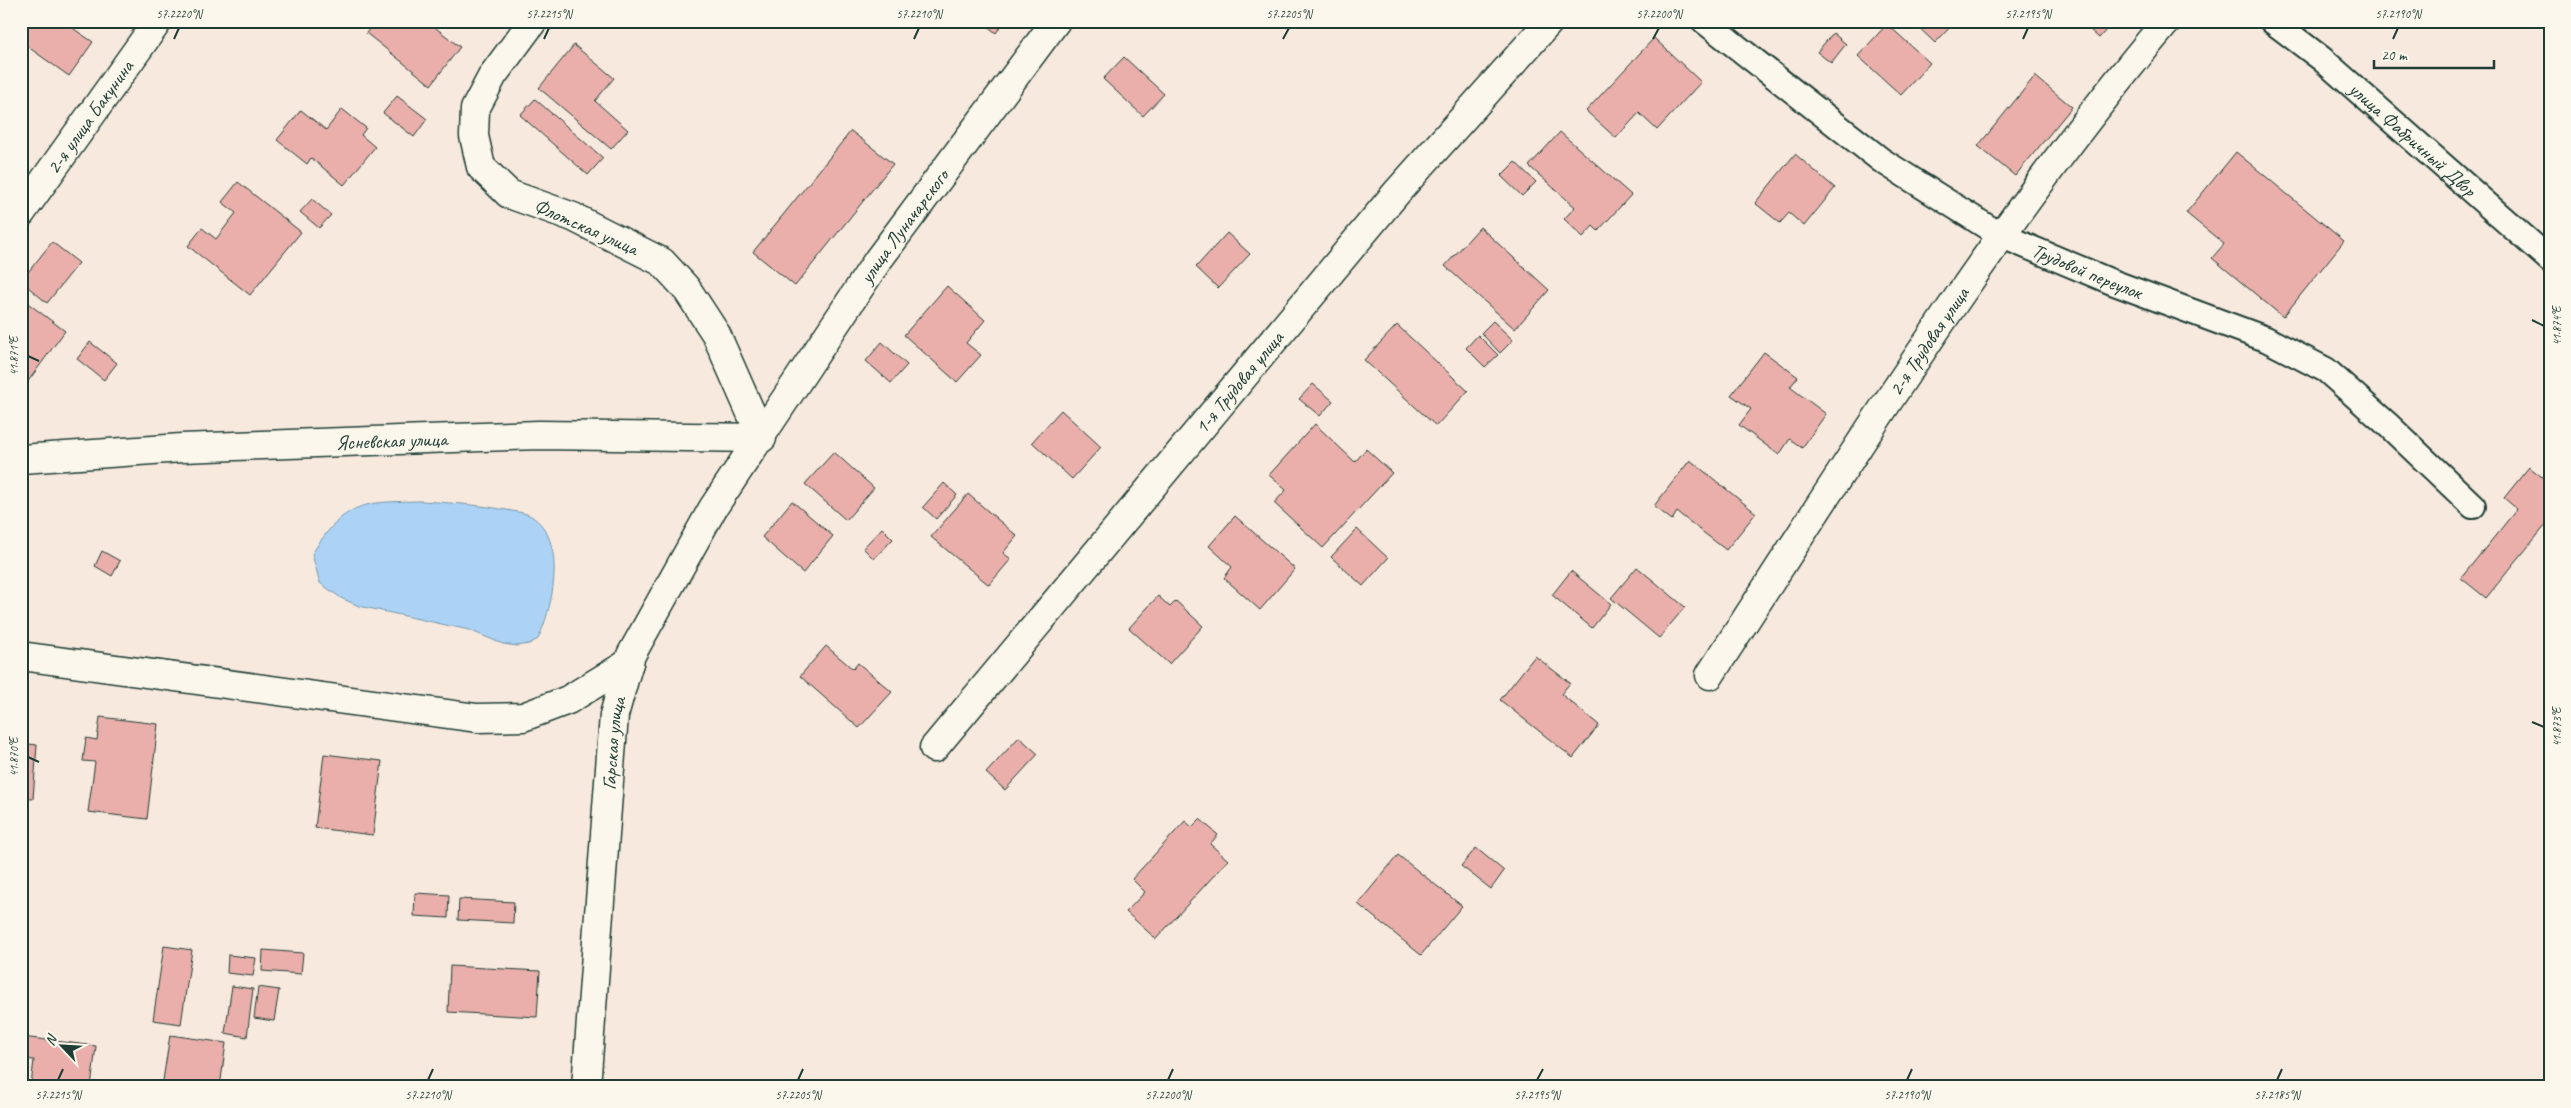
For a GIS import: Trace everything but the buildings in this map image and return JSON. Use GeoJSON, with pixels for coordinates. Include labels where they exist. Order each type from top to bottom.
{"type":"FeatureCollection","features":[{"type":"Feature","properties":{"kind":"street","name":"2-я улица Бакунина"},"geometry":{"type":"LineString","coordinates":[[21,213],[158,21]]}},
{"type":"Feature","properties":{"kind":"street","name":"Флотская улица"},"geometry":{"type":"LineString","coordinates":[[533,21],[493,76],[475,109],[474,136],[481,167],[509,194],[573,217],[662,262],[686,288],[716,334],[762,438]]}},
{"type":"Feature","properties":{"kind":"street","name":"улица Луначарского"},"geometry":{"type":"LineString","coordinates":[[762,438],[878,260],[1056,21]]}},
{"type":"Feature","properties":{"kind":"street","name":"1-я Трудовая улица"},"geometry":{"type":"LineString","coordinates":[[934,748],[1398,191],[1550,21]]}},
{"type":"Feature","properties":{"kind":"street","name":"2-я Трудовая улица"},"geometry":{"type":"LineString","coordinates":[[1710,675],[1922,348],[2000,235],[2167,21]]}},
{"type":"Feature","properties":{"kind":"street","name":"Ясневская улица"},"geometry":{"type":"LineString","coordinates":[[21,459],[182,448],[539,435],[762,438]]}},
{"type":"Feature","properties":{"kind":"street","name":"Гарская улица"},"geometry":{"type":"LineString","coordinates":[[586,1087],[614,715],[629,663],[654,612],[713,508],[762,438]]}},
{"type":"Feature","properties":{"kind":"street"},"geometry":{"type":"LineString","coordinates":[[21,656],[477,718],[523,717],[568,700],[629,663]]}},
{"type":"Feature","properties":{"kind":"lane","name":"Трудовой переулок"},"geometry":{"type":"LineString","coordinates":[[1704,21],[1881,160],[2000,235],[2112,282],[2266,339],[2326,370],[2387,424],[2473,506]]}},
{"type":"Feature","properties":{"kind":"lane","name":"улица Фабричный Двор"},"geometry":{"type":"LineString","coordinates":[[2272,21],[2322,59],[2550,260]]}},
{"type":"Feature","properties":{"kind":"water"},"geometry":{"type":"Polygon","coordinates":[[[422,501],[478,506],[527,514],[543,527],[550,540],[554,574],[548,610],[538,639],[529,644],[517,646],[503,644],[469,630],[359,606],[341,598],[320,583],[312,554],[335,524],[346,514],[370,504],[422,501]]]}}]}
